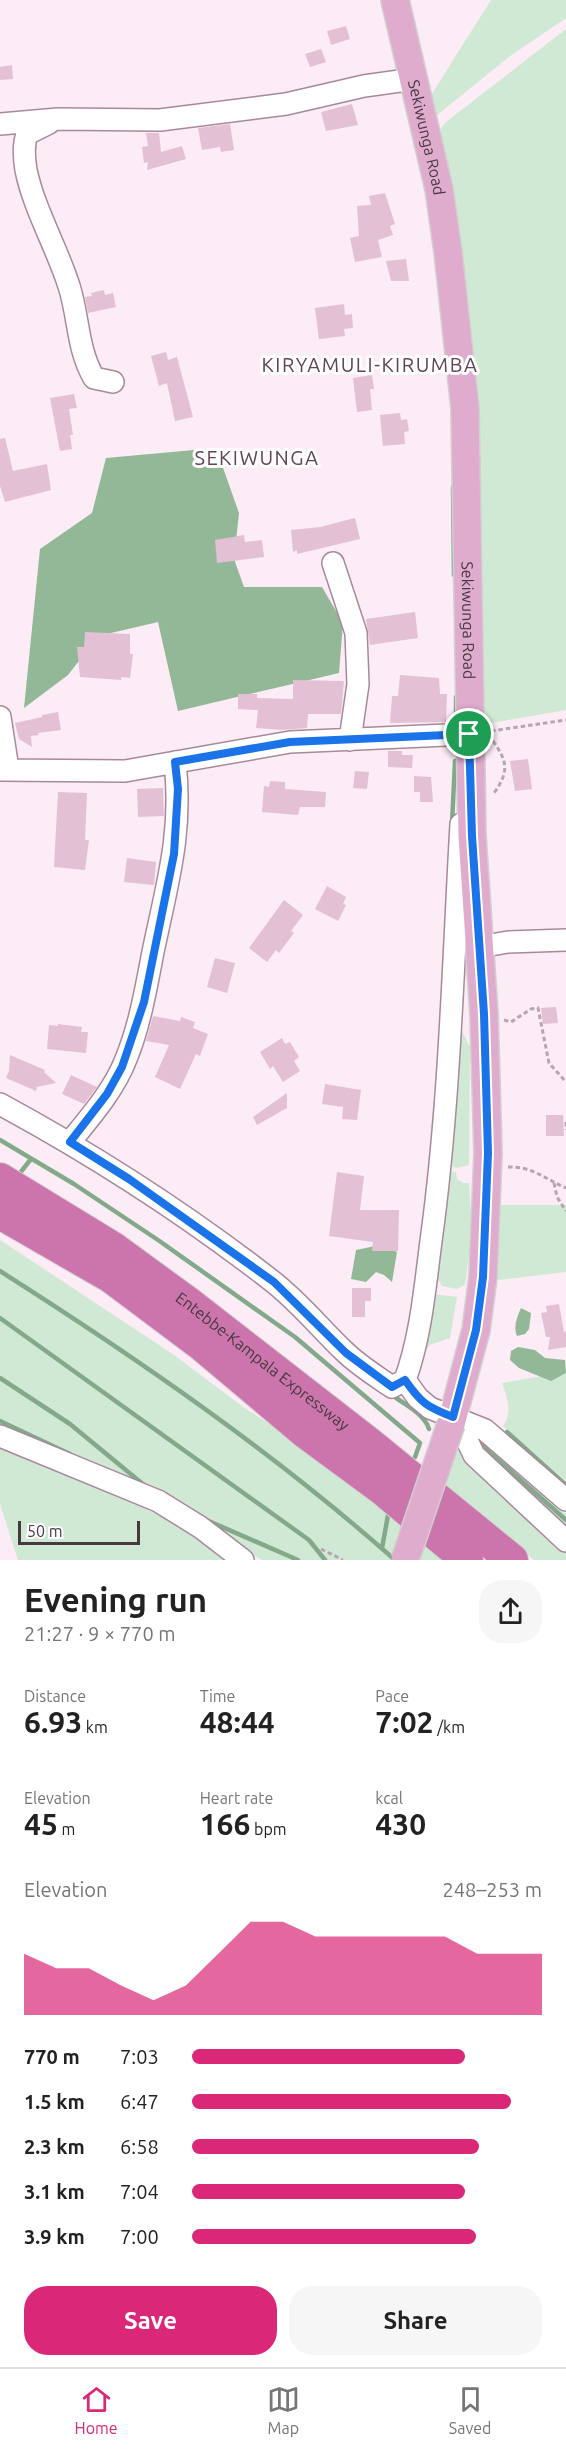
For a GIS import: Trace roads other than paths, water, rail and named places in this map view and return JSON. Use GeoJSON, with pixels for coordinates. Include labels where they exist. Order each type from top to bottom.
{"type":"FeatureCollection","features":[{"type":"Feature","properties":{"kind":"highway","name":"Entebbe-Kampala Expressway"},"geometry":{"type":"LineString","coordinates":[[0,1179],[114,1248],[187,1302],[436,1497],[512,1560]]}},
{"type":"Feature","properties":{"kind":"highway","name":"Entebbe-Kampala Expressway"},"geometry":{"type":"LineString","coordinates":[[0,1213],[111,1277],[130,1291],[203,1346],[304,1432],[381,1488],[467,1560]]}},
{"type":"Feature","properties":{"kind":"main road","name":"Sekiwunga Road"},"geometry":{"type":"LineString","coordinates":[[395,0],[439,189],[465,408],[469,734],[484,1018],[488,1168],[483,1277],[476,1330],[454,1420],[405,1560]]}},
{"type":"Feature","properties":{"kind":"street"},"geometry":{"type":"LineString","coordinates":[[0,124],[57,119],[160,120],[286,104],[364,86],[414,79]]}},
{"type":"Feature","properties":{"kind":"street"},"geometry":{"type":"LineString","coordinates":[[57,119],[32,129],[27,134],[24,149],[27,171],[69,286],[80,346],[88,369],[94,378],[113,382]]}},
{"type":"Feature","properties":{"kind":"street"},"geometry":{"type":"LineString","coordinates":[[333,563],[356,633],[358,684],[350,740]]}},
{"type":"Feature","properties":{"kind":"street"},"geometry":{"type":"LineString","coordinates":[[0,717],[4,770],[125,771],[290,742],[469,734],[463,788],[439,1182],[422,1305],[411,1362],[405,1380],[392,1387],[346,1353],[274,1282],[129,1179],[70,1142],[0,1104]]}},
{"type":"Feature","properties":{"kind":"street"},"geometry":{"type":"LineString","coordinates":[[70,1142],[107,1094],[122,1067],[144,1002],[174,854],[178,789],[175,762]]}},
{"type":"Feature","properties":{"kind":"street"},"geometry":{"type":"LineString","coordinates":[[479,946],[508,942],[566,940]]}},
{"type":"Feature","properties":{"kind":"street"},"geometry":{"type":"LineString","coordinates":[[405,1380],[418,1398],[430,1408],[454,1420],[485,1430],[566,1500]]}},
{"type":"Feature","properties":{"kind":"street"},"geometry":{"type":"LineString","coordinates":[[454,1420],[474,1455],[566,1541]]}},
{"type":"Feature","properties":{"kind":"street"},"geometry":{"type":"LineString","coordinates":[[0,1436],[158,1501],[200,1527],[243,1560]]}},
{"type":"Feature","properties":{"kind":"waterway"},"geometry":{"type":"LineString","coordinates":[[453,487],[454,575]]}},
{"type":"Feature","properties":{"kind":"waterway"},"geometry":{"type":"LineString","coordinates":[[456,697],[456,727]]}},
{"type":"Feature","properties":{"kind":"waterway"},"geometry":{"type":"LineString","coordinates":[[452,824],[455,761]]}},
{"type":"Feature","properties":{"kind":"waterway"},"geometry":{"type":"LineString","coordinates":[[0,1140],[74,1184],[158,1240],[295,1337],[420,1443],[415,1457]]}},
{"type":"Feature","properties":{"kind":"waterway"},"geometry":{"type":"LineString","coordinates":[[20,1173],[31,1159]]}},
{"type":"Feature","properties":{"kind":"waterway"},"geometry":{"type":"LineString","coordinates":[[0,1271],[153,1372],[253,1444],[349,1520],[395,1560]]}},
{"type":"Feature","properties":{"kind":"waterway"},"geometry":{"type":"LineString","coordinates":[[0,1318],[309,1540],[325,1560]]}},
{"type":"Feature","properties":{"kind":"waterway"},"geometry":{"type":"LineString","coordinates":[[0,1378],[70,1424],[144,1485]]}},
{"type":"Feature","properties":{"kind":"waterway"},"geometry":{"type":"LineString","coordinates":[[390,1394],[423,1418],[429,1429]]}},
{"type":"Feature","properties":{"kind":"waterway"},"geometry":{"type":"LineString","coordinates":[[0,1421],[70,1454]]}},
{"type":"Feature","properties":{"kind":"waterway"},"geometry":{"type":"LineString","coordinates":[[507,1432],[566,1485]]}},
{"type":"Feature","properties":{"kind":"waterway"},"geometry":{"type":"LineString","coordinates":[[481,1445],[566,1520]]}},
{"type":"Feature","properties":{"kind":"waterway"},"geometry":{"type":"LineString","coordinates":[[382,1548],[388,1515]]}},
{"type":"Feature","properties":{"kind":"waterway"},"geometry":{"type":"LineString","coordinates":[[204,1519],[298,1560]]}},
{"type":"Feature","properties":{"kind":"district","name":"KIRYAMULI-KIRUMBA"},"geometry":{"type":"Point","coordinates":[370,364]}},
{"type":"Feature","properties":{"kind":"district","name":"SEKIWUNGA"},"geometry":{"type":"Point","coordinates":[257,457]}}]}
